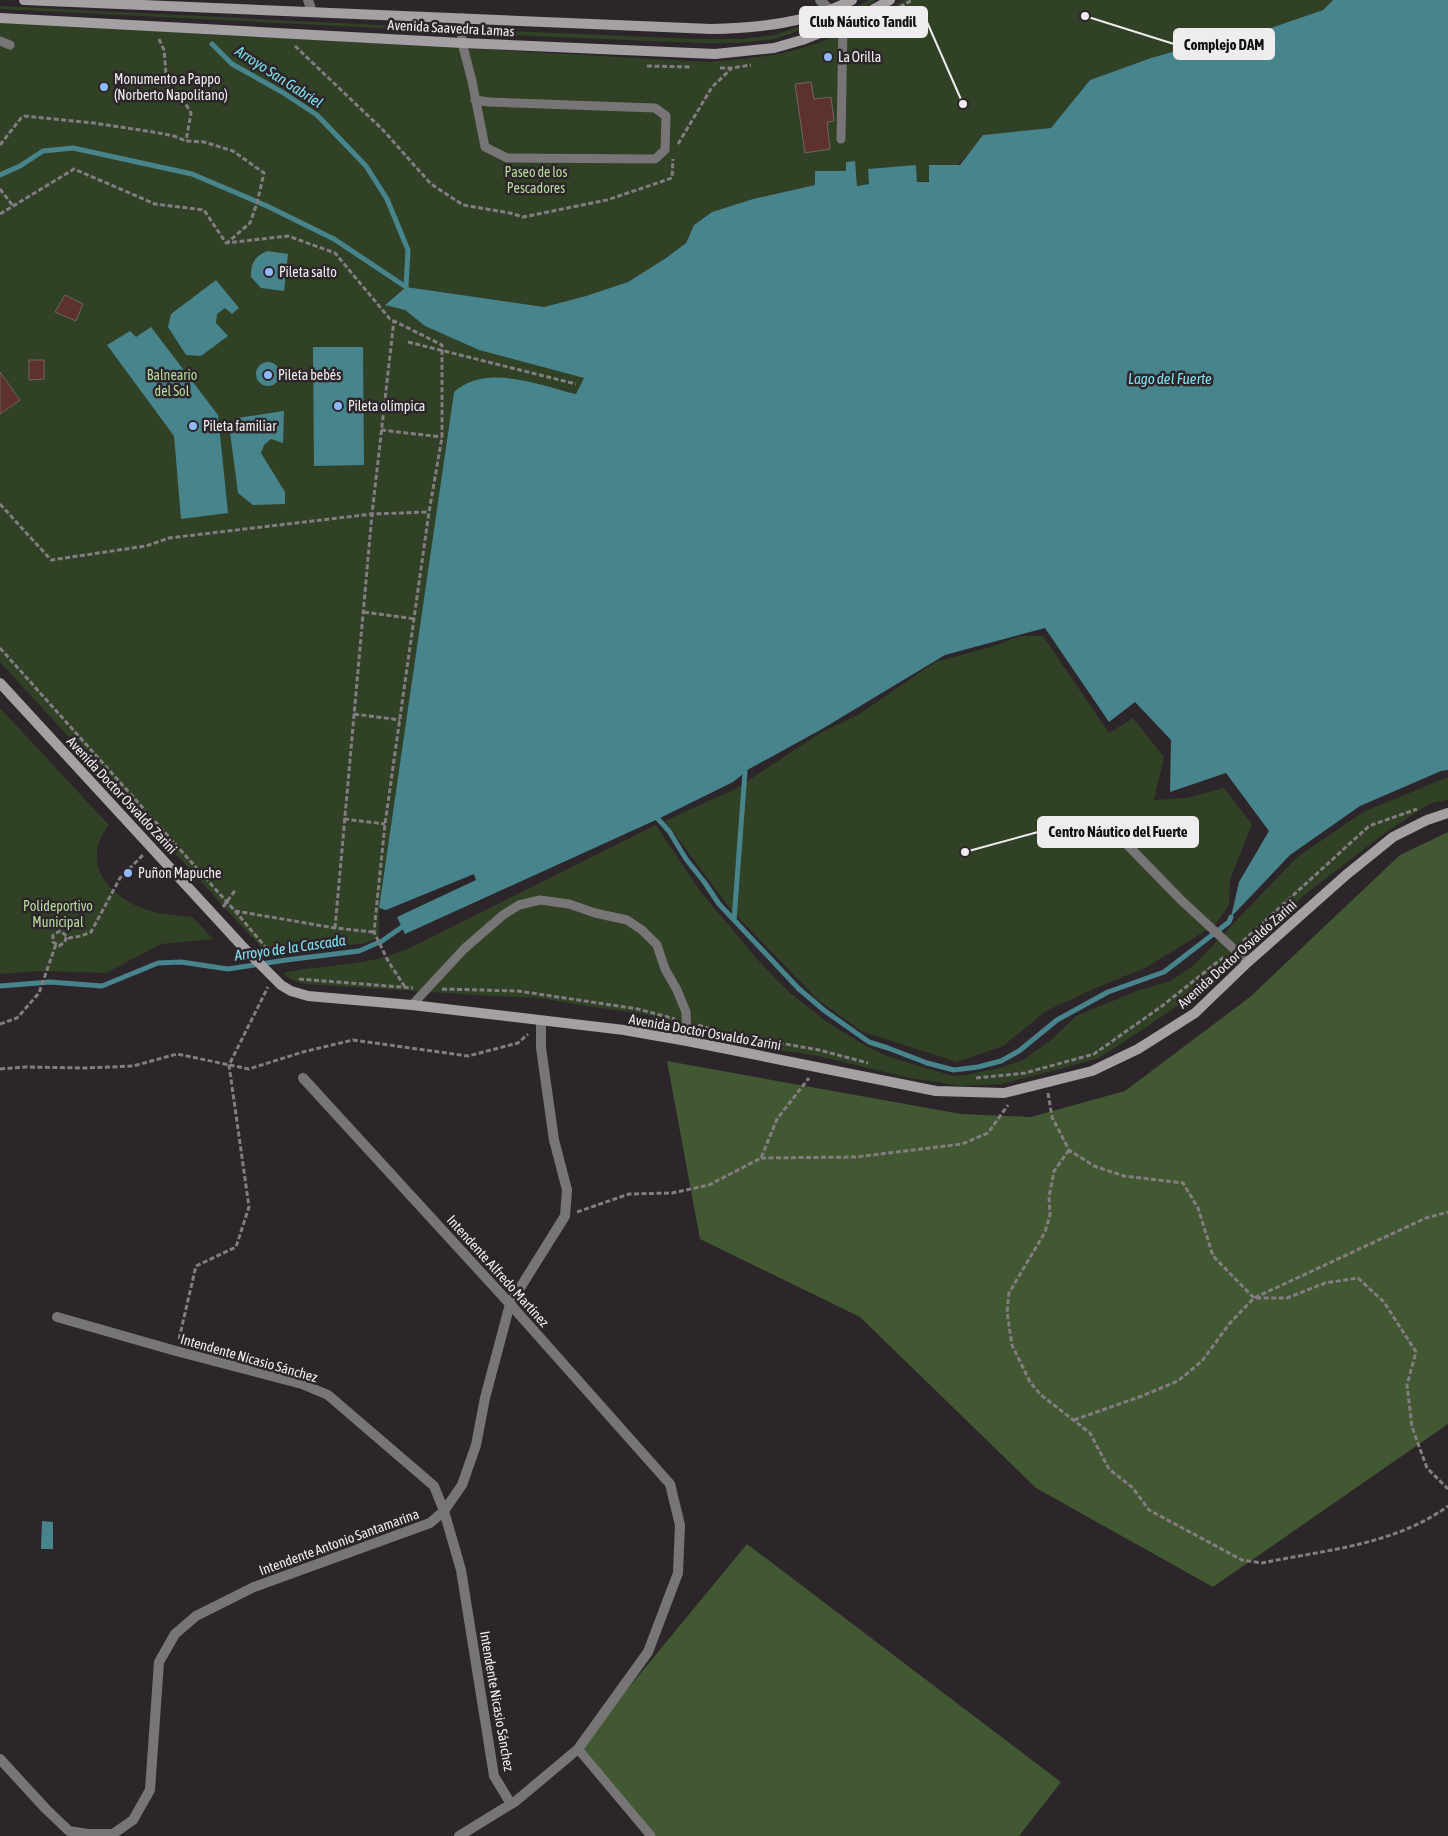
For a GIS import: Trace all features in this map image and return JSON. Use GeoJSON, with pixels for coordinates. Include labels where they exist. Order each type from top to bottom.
{"type":"FeatureCollection","features":[{"type":"Feature","properties":{"kind":"main road","name":"Avenida Saavedra Lamas"},"geometry":{"type":"LineString","coordinates":[[24,0],[711,29],[770,26],[830,10],[852,0]]}},
{"type":"Feature","properties":{"kind":"main road","name":"Avenida Saavedra Lamas"},"geometry":{"type":"LineString","coordinates":[[0,18],[462,43],[715,54],[774,48],[802,40],[843,24],[890,0]]}},
{"type":"Feature","properties":{"kind":"main road","name":"Avenida Doctor Osvaldo Zarini"},"geometry":{"type":"LineString","coordinates":[[0,683],[272,978],[291,991],[308,996],[412,1005],[624,1030],[936,1091],[1004,1093],[1092,1071],[1138,1049],[1195,1012],[1346,874],[1393,837],[1427,820],[1448,813]]}},
{"type":"Feature","properties":{"kind":"street"},"geometry":{"type":"LineString","coordinates":[[308,0],[312,12]]}},
{"type":"Feature","properties":{"kind":"street"},"geometry":{"type":"LineString","coordinates":[[820,0],[843,24]]}},
{"type":"Feature","properties":{"kind":"street","name":"Intendente Antonio Santamarina"},"geometry":{"type":"LineString","coordinates":[[0,1759],[69,1831],[87,1834],[113,1834],[133,1820],[150,1790],[158,1662],[176,1634],[196,1616],[254,1587],[430,1523],[444,1511],[462,1485],[476,1446],[485,1398],[510,1304],[565,1216],[567,1190],[554,1140],[541,1048],[541,1021]]}},
{"type":"Feature","properties":{"kind":"street","name":"Intendente Alfredo Martínez"},"geometry":{"type":"LineString","coordinates":[[302,1078],[510,1304],[670,1484],[680,1524],[678,1573],[648,1652],[578,1749]]}},
{"type":"Feature","properties":{"kind":"street","name":"Intendente Nicasio Sánchez"},"geometry":{"type":"LineString","coordinates":[[57,1317],[302,1384],[328,1395],[434,1486],[444,1511],[461,1570],[494,1776],[511,1804]]}},
{"type":"Feature","properties":{"kind":"street"},"geometry":{"type":"LineString","coordinates":[[459,1836],[511,1804],[578,1749]]}},
{"type":"Feature","properties":{"kind":"lane"},"geometry":{"type":"LineString","coordinates":[[462,18],[462,43],[484,146],[507,158],[655,159],[665,150],[666,116],[655,108],[475,100]]}},
{"type":"Feature","properties":{"kind":"lane"},"geometry":{"type":"LineString","coordinates":[[841,139],[843,24]]}},
{"type":"Feature","properties":{"kind":"lane"},"geometry":{"type":"LineString","coordinates":[[0,41],[10,45]]}},
{"type":"Feature","properties":{"kind":"lane"},"geometry":{"type":"LineString","coordinates":[[1104,821],[1202,920],[1248,962]]}},
{"type":"Feature","properties":{"kind":"lane"},"geometry":{"type":"LineString","coordinates":[[412,1005],[464,949],[503,915],[519,905],[540,900],[568,904],[595,913],[627,920],[642,930],[657,945],[665,969],[677,990],[686,1012],[688,1041]]}},
{"type":"Feature","properties":{"kind":"lane"},"geometry":{"type":"LineString","coordinates":[[578,1749],[651,1836]]}},
{"type":"Feature","properties":{"kind":"path"},"geometry":{"type":"LineString","coordinates":[[159,38],[164,50],[167,85],[181,96],[191,114],[186,141]]}},
{"type":"Feature","properties":{"kind":"path"},"geometry":{"type":"LineString","coordinates":[[0,145],[21,118],[25,116],[71,120],[154,132],[174,136],[186,141],[204,142],[233,151],[264,173],[250,223],[226,243]]}},
{"type":"Feature","properties":{"kind":"path"},"geometry":{"type":"LineString","coordinates":[[0,214],[74,168],[155,204],[204,210],[226,243]]}},
{"type":"Feature","properties":{"kind":"path"},"geometry":{"type":"LineString","coordinates":[[0,189],[13,206]]}},
{"type":"Feature","properties":{"kind":"path"},"geometry":{"type":"LineString","coordinates":[[226,243],[288,236],[335,253],[390,319],[442,345],[442,436],[385,824],[374,932],[388,961],[406,987]]}},
{"type":"Feature","properties":{"kind":"path"},"geometry":{"type":"LineString","coordinates":[[335,928],[372,514],[394,320]]}},
{"type":"Feature","properties":{"kind":"path"},"geometry":{"type":"LineString","coordinates":[[408,342],[576,384]]}},
{"type":"Feature","properties":{"kind":"path"},"geometry":{"type":"LineString","coordinates":[[381,430],[442,436]]}},
{"type":"Feature","properties":{"kind":"path"},"geometry":{"type":"LineString","coordinates":[[0,504],[51,560],[146,546],[169,538],[372,514],[430,512]]}},
{"type":"Feature","properties":{"kind":"path"},"geometry":{"type":"LineString","coordinates":[[364,612],[415,618]]}},
{"type":"Feature","properties":{"kind":"path"},"geometry":{"type":"LineString","coordinates":[[0,648],[235,910],[260,942]]}},
{"type":"Feature","properties":{"kind":"path"},"geometry":{"type":"LineString","coordinates":[[354,714],[400,720]]}},
{"type":"Feature","properties":{"kind":"path"},"geometry":{"type":"LineString","coordinates":[[967,1079],[1025,1073],[1094,1054],[1162,1006],[1369,826],[1422,808]]}},
{"type":"Feature","properties":{"kind":"path"},"geometry":{"type":"LineString","coordinates":[[344,819],[385,824]]}},
{"type":"Feature","properties":{"kind":"path"},"geometry":{"type":"LineString","coordinates":[[66,937],[82,936],[91,932],[120,878],[151,847]]}},
{"type":"Feature","properties":{"kind":"path"},"geometry":{"type":"LineString","coordinates":[[215,916],[236,889]]}},
{"type":"Feature","properties":{"kind":"path"},"geometry":{"type":"LineString","coordinates":[[235,910],[335,928],[374,932]]}},
{"type":"Feature","properties":{"kind":"path"},"geometry":{"type":"LineString","coordinates":[[60,931],[66,934],[66,937],[66,942],[58,946],[53,942],[53,935],[60,931]]}},
{"type":"Feature","properties":{"kind":"path"},"geometry":{"type":"LineString","coordinates":[[0,1024],[17,1018],[39,993],[51,963],[56,944]]}},
{"type":"Feature","properties":{"kind":"path"},"geometry":{"type":"LineString","coordinates":[[176,1351],[196,1266],[236,1247],[249,1207],[229,1065],[272,978]]}},
{"type":"Feature","properties":{"kind":"path"},"geometry":{"type":"LineString","coordinates":[[294,979],[406,987],[518,991],[638,1009],[729,1034],[820,1050],[872,1064]]}},
{"type":"Feature","properties":{"kind":"path"},"geometry":{"type":"LineString","coordinates":[[0,1069],[134,1066],[177,1054],[249,1069],[303,1052],[353,1040],[468,1056],[518,1043],[541,1021]]}},
{"type":"Feature","properties":{"kind":"path"},"geometry":{"type":"LineString","coordinates":[[761,1158],[777,1119],[797,1095],[816,1067]]}},
{"type":"Feature","properties":{"kind":"path"},"geometry":{"type":"LineString","coordinates":[[1047,1082],[1052,1117],[1069,1150],[1094,1166],[1124,1176],[1183,1183],[1198,1208],[1213,1256],[1254,1298],[1286,1298],[1325,1283],[1358,1278],[1384,1302],[1416,1352],[1407,1385],[1412,1427],[1427,1468],[1448,1490]]}},
{"type":"Feature","properties":{"kind":"path"},"geometry":{"type":"LineString","coordinates":[[565,1216],[629,1194],[672,1193],[709,1185],[761,1158],[856,1157],[962,1144],[988,1134],[1004,1110],[1023,1088]]}},
{"type":"Feature","properties":{"kind":"path"},"geometry":{"type":"LineString","coordinates":[[1069,1150],[1054,1170],[1049,1197],[1050,1215],[1045,1232],[1009,1294],[1007,1312],[1012,1345],[1030,1382],[1041,1395],[1090,1432],[1109,1469],[1133,1488],[1149,1510],[1242,1560],[1262,1564],[1385,1538],[1432,1518],[1448,1506]]}},
{"type":"Feature","properties":{"kind":"path"},"geometry":{"type":"LineString","coordinates":[[1074,1420],[1178,1381],[1202,1361],[1230,1323],[1254,1298],[1426,1218],[1448,1212]]}},
{"type":"Feature","properties":{"kind":"green space"},"geometry":{"type":"Polygon","coordinates":[[[869,0],[876,0],[851,15],[849,11],[869,0]]]}},
{"type":"Feature","properties":{"kind":"green space"},"geometry":{"type":"Polygon","coordinates":[[[903,0],[1333,0],[1323,10],[1268,29],[1221,38],[1151,58],[1090,80],[1051,128],[984,135],[955,167],[947,173],[928,181],[917,182],[916,166],[868,169],[870,184],[857,186],[854,161],[846,162],[846,171],[815,185],[753,199],[712,212],[694,225],[686,243],[666,258],[628,282],[586,296],[544,307],[406,287],[385,304],[405,310],[425,326],[479,350],[584,378],[577,394],[507,378],[454,392],[379,908],[379,938],[362,944],[296,948],[270,957],[0,662],[0,22],[709,62],[773,55],[830,39],[875,17],[903,0]]]}},
{"type":"Feature","properties":{"kind":"green space"},"geometry":{"type":"Polygon","coordinates":[[[0,6],[438,28],[438,31],[0,9],[0,6]]]}},
{"type":"Feature","properties":{"kind":"green space"},"geometry":{"type":"Polygon","coordinates":[[[810,23],[812,26],[775,39],[741,43],[486,34],[486,30],[741,39],[774,35],[810,23]]]}},
{"type":"Feature","properties":{"kind":"green space"},"geometry":{"type":"Polygon","coordinates":[[[1020,636],[1043,636],[1109,733],[1133,718],[1164,757],[1154,800],[1187,798],[1224,788],[1252,824],[1230,880],[1229,905],[1215,925],[1147,967],[1046,1011],[1003,1046],[957,1062],[861,1031],[818,1000],[731,910],[665,821],[737,788],[820,733],[858,715],[935,662],[991,647],[1020,636]]]}},
{"type":"Feature","properties":{"kind":"green space","name":"Polideportivo Municipal"},"geometry":{"type":"Polygon","coordinates":[[[0,708],[109,825],[101,838],[97,851],[97,863],[108,885],[129,902],[146,910],[191,917],[213,939],[161,944],[106,973],[40,971],[0,974],[0,708]]]}},
{"type":"Feature","properties":{"kind":"green space"},"geometry":{"type":"Polygon","coordinates":[[[1448,777],[1448,800],[1431,803],[1389,830],[1308,892],[1199,991],[1099,1058],[1001,1084],[962,1086],[910,1078],[818,1056],[779,1050],[643,1014],[539,998],[305,984],[293,980],[283,973],[367,961],[401,951],[656,825],[700,891],[757,959],[789,992],[827,1022],[866,1046],[887,1056],[954,1076],[966,1075],[999,1068],[1023,1060],[1051,1040],[1076,1016],[1137,991],[1170,981],[1193,966],[1296,858],[1363,812],[1448,777]]]}},
{"type":"Feature","properties":{"kind":"green space"},"geometry":{"type":"Polygon","coordinates":[[[1448,832],[1448,1424],[1213,1587],[1036,1488],[860,1317],[700,1239],[667,1061],[961,1114],[1031,1117],[1125,1091],[1250,997],[1400,855],[1448,832]]]}},
{"type":"Feature","properties":{"kind":"green space"},"geometry":{"type":"Polygon","coordinates":[[[747,1544],[1061,1782],[1019,1836],[651,1836],[578,1749],[747,1544]]]}},
{"type":"Feature","properties":{"kind":"water","name":"Lago del Fuerte"},"geometry":{"type":"Polygon","coordinates":[[[1333,0],[1448,0],[1448,770],[1441,771],[1360,806],[1290,855],[1231,917],[1239,882],[1269,831],[1226,773],[1170,792],[1171,740],[1135,702],[1109,722],[1045,628],[945,655],[822,729],[749,769],[733,782],[658,819],[405,934],[397,917],[476,880],[474,874],[386,910],[379,908],[454,392],[467,383],[481,379],[497,378],[530,382],[576,394],[584,378],[479,350],[425,326],[405,310],[385,305],[406,287],[544,307],[586,296],[628,282],[666,258],[686,243],[694,225],[712,212],[753,199],[815,185],[815,171],[846,171],[846,162],[855,161],[857,186],[869,184],[868,169],[916,165],[917,182],[929,182],[929,165],[960,165],[983,135],[1051,128],[1090,80],[1151,58],[1221,38],[1268,29],[1323,10],[1333,0]]]}},
{"type":"Feature","properties":{"kind":"water","name":"Pileta salto"},"geometry":{"type":"Polygon","coordinates":[[[267,251],[288,254],[284,291],[261,288],[251,277],[254,261],[267,251]]]}},
{"type":"Feature","properties":{"kind":"water"},"geometry":{"type":"Polygon","coordinates":[[[216,280],[239,308],[232,314],[225,308],[217,314],[216,323],[228,336],[201,356],[186,355],[168,327],[171,314],[216,280]]]}},
{"type":"Feature","properties":{"kind":"water","name":"Pileta familiar"},"geometry":{"type":"Polygon","coordinates":[[[151,327],[218,415],[228,513],[181,519],[174,436],[107,345],[130,331],[136,337],[151,327]]]}},
{"type":"Feature","properties":{"kind":"water","name":"Pileta olímpica"},"geometry":{"type":"Polygon","coordinates":[[[313,347],[363,347],[364,465],[314,466],[313,347]]]}},
{"type":"Feature","properties":{"kind":"water","name":"Pileta bebés"},"geometry":{"type":"Polygon","coordinates":[[[268,362],[273,363],[279,369],[279,379],[273,385],[268,386],[263,385],[257,379],[256,374],[257,369],[263,363],[268,362]]]}},
{"type":"Feature","properties":{"kind":"water"},"geometry":{"type":"Polygon","coordinates":[[[284,411],[283,443],[271,439],[264,445],[261,453],[285,492],[285,504],[253,505],[238,493],[230,432],[237,418],[284,411]]]}},
{"type":"Feature","properties":{"kind":"water"},"geometry":{"type":"Polygon","coordinates":[[[42,1521],[53,1522],[53,1549],[41,1549],[42,1521]]]}},
{"type":"Feature","properties":{"kind":"building"},"geometry":{"type":"Polygon","coordinates":[[[811,82],[814,99],[831,97],[834,121],[827,122],[830,149],[805,153],[795,84],[811,82]]]}},
{"type":"Feature","properties":{"kind":"building"},"geometry":{"type":"Polygon","coordinates":[[[65,295],[83,304],[76,321],[55,312],[65,295]]]}},
{"type":"Feature","properties":{"kind":"building"},"geometry":{"type":"Polygon","coordinates":[[[29,360],[44,360],[44,379],[29,380],[29,360]]]}},
{"type":"Feature","properties":{"kind":"building"},"geometry":{"type":"Polygon","coordinates":[[[0,372],[20,400],[0,414],[0,372]]]}},
{"type":"Feature","properties":{"kind":"waterway","name":"Arroyo San Gabriel"},"geometry":{"type":"LineString","coordinates":[[212,44],[232,64],[282,92],[317,115],[366,166],[387,199],[408,250],[406,287]]}},
{"type":"Feature","properties":{"kind":"waterway"},"geometry":{"type":"LineString","coordinates":[[0,175],[20,166],[43,151],[73,148],[192,174],[267,206],[334,239],[406,287]]}},
{"type":"Feature","properties":{"kind":"waterway"},"geometry":{"type":"LineString","coordinates":[[734,920],[745,772]]}},
{"type":"Feature","properties":{"kind":"waterway"},"geometry":{"type":"LineString","coordinates":[[658,819],[669,831],[686,859],[719,904],[799,989],[825,1011],[869,1042],[927,1063],[954,1070],[978,1067],[1001,1061],[1019,1051],[1057,1020],[1108,992],[1164,972],[1229,922],[1231,917]]}},
{"type":"Feature","properties":{"kind":"waterway","name":"Arroyo de la Cascada"},"geometry":{"type":"LineString","coordinates":[[0,986],[50,982],[102,986],[158,963],[181,962],[228,969],[359,951],[382,941],[402,927]]}},
{"type":"Feature","properties":{"kind":"place","name":"Complejo DAM"},"geometry":{"type":"Point","coordinates":[1085,16]}},
{"type":"Feature","properties":{"kind":"place","name":"La Orilla"},"geometry":{"type":"Point","coordinates":[828,57]}},
{"type":"Feature","properties":{"kind":"place","name":"Monumento a Pappo (Norberto Napolitano)"},"geometry":{"type":"Point","coordinates":[104,87]}},
{"type":"Feature","properties":{"kind":"place","name":"Club Náutico Tandil"},"geometry":{"type":"Point","coordinates":[963,104]}},
{"type":"Feature","properties":{"kind":"place","name":"Pileta salto"},"geometry":{"type":"Point","coordinates":[269,272]}},
{"type":"Feature","properties":{"kind":"place","name":"Pileta bebés"},"geometry":{"type":"Point","coordinates":[268,375]}},
{"type":"Feature","properties":{"kind":"place","name":"Pileta olímpica"},"geometry":{"type":"Point","coordinates":[338,406]}},
{"type":"Feature","properties":{"kind":"place","name":"Pileta familiar"},"geometry":{"type":"Point","coordinates":[193,426]}},
{"type":"Feature","properties":{"kind":"place","name":"Centro Náutico del Fuerte"},"geometry":{"type":"Point","coordinates":[965,852]}},
{"type":"Feature","properties":{"kind":"place","name":"Puñon Mapuche"},"geometry":{"type":"Point","coordinates":[128,873]}},
{"type":"Feature","properties":{"kind":"park label","name":"Paseo de los Pescadores"},"geometry":{"type":"Point","coordinates":[536,180]}},
{"type":"Feature","properties":{"kind":"park label","name":"Balneario del Sol"},"geometry":{"type":"Point","coordinates":[172,384]}}]}
